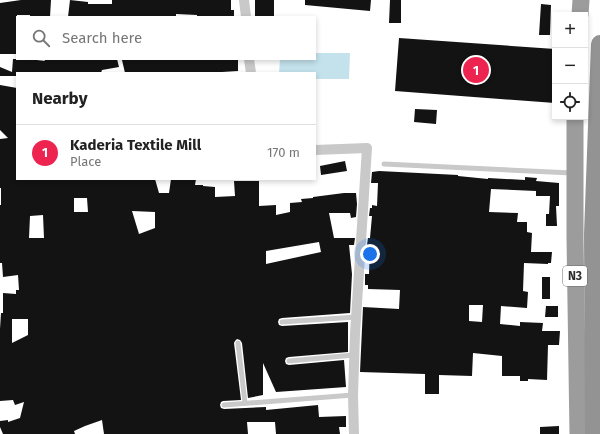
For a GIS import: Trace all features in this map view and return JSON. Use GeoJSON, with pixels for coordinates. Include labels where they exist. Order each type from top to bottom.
{"type":"FeatureCollection","features":[{"type":"Feature","properties":{"kind":"highway"},"geometry":{"type":"LineString","coordinates":[[580,12],[581,0]]}},
{"type":"Feature","properties":{"kind":"highway"},"geometry":{"type":"LineString","coordinates":[[594,434],[593,234],[600,44]]}},
{"type":"Feature","properties":{"kind":"highway","name":"N3"},"geometry":{"type":"LineString","coordinates":[[575,120],[578,434]]}},
{"type":"Feature","properties":{"kind":"street"},"geometry":{"type":"LineString","coordinates":[[244,0],[246,16]]}},
{"type":"Feature","properties":{"kind":"street"},"geometry":{"type":"LineString","coordinates":[[249,60],[251,72]]}},
{"type":"Feature","properties":{"kind":"street"},"geometry":{"type":"LineString","coordinates":[[316,150],[367,148],[354,355],[354,434]]}},
{"type":"Feature","properties":{"kind":"lane"},"geometry":{"type":"LineString","coordinates":[[384,164],[575,173]]}},
{"type":"Feature","properties":{"kind":"lane"},"geometry":{"type":"LineString","coordinates":[[282,322],[356,317]]}},
{"type":"Feature","properties":{"kind":"lane"},"geometry":{"type":"LineString","coordinates":[[238,343],[245,403]]}},
{"type":"Feature","properties":{"kind":"lane"},"geometry":{"type":"LineString","coordinates":[[289,360],[354,355]]}},
{"type":"Feature","properties":{"kind":"lane"},"geometry":{"type":"LineString","coordinates":[[224,405],[353,395]]}},
{"type":"Feature","properties":{"kind":"water"},"geometry":{"type":"Polygon","coordinates":[[[316,53],[350,53],[349,79],[316,79],[316,72],[279,72],[280,60],[316,60],[316,53]]]}},
{"type":"Feature","properties":{"kind":"building"},"geometry":{"type":"Polygon","coordinates":[[[21,0],[51,0],[50,16],[16,16],[16,54],[0,54],[0,3],[21,0]]]}},
{"type":"Feature","properties":{"kind":"building"},"geometry":{"type":"Polygon","coordinates":[[[70,0],[88,2],[88,4],[112,4],[112,0],[231,0],[231,10],[234,10],[234,16],[197,16],[176,14],[176,16],[68,16],[70,0]]]}},
{"type":"Feature","properties":{"kind":"building"},"geometry":{"type":"Polygon","coordinates":[[[255,0],[274,0],[274,16],[255,16],[255,0]]]}},
{"type":"Feature","properties":{"kind":"building"},"geometry":{"type":"Polygon","coordinates":[[[305,0],[371,0],[370,11],[305,5],[305,0]]]}},
{"type":"Feature","properties":{"kind":"building"},"geometry":{"type":"Polygon","coordinates":[[[390,0],[401,0],[401,23],[389,23],[390,0]]]}},
{"type":"Feature","properties":{"kind":"building"},"geometry":{"type":"Polygon","coordinates":[[[541,4],[551,5],[550,35],[539,35],[541,4]]]}},
{"type":"Feature","properties":{"kind":"building"},"geometry":{"type":"Polygon","coordinates":[[[399,38],[552,49],[552,103],[395,91],[399,38]]]}},
{"type":"Feature","properties":{"kind":"building"},"geometry":{"type":"Polygon","coordinates":[[[13,59],[45,61],[117,60],[119,67],[102,70],[101,72],[16,72],[16,76],[0,76],[0,67],[12,72],[13,59]]]}},
{"type":"Feature","properties":{"kind":"building"},"geometry":{"type":"Polygon","coordinates":[[[122,60],[238,60],[238,71],[125,72],[122,60]]]}},
{"type":"Feature","properties":{"kind":"building"},"geometry":{"type":"Polygon","coordinates":[[[0,85],[16,88],[16,180],[155,180],[159,193],[169,193],[171,180],[196,180],[195,185],[215,187],[215,197],[235,196],[234,181],[259,181],[259,206],[276,205],[276,215],[290,212],[290,203],[302,202],[301,199],[344,193],[356,193],[356,217],[351,218],[350,213],[329,213],[334,238],[355,238],[354,245],[349,245],[352,274],[350,313],[282,318],[279,319],[278,322],[279,325],[282,326],[348,322],[348,352],[289,357],[286,358],[285,361],[286,364],[289,365],[344,360],[346,387],[276,392],[263,363],[263,395],[248,398],[242,343],[237,339],[234,343],[241,400],[223,401],[220,405],[221,408],[224,409],[266,407],[266,410],[318,405],[319,417],[346,416],[346,427],[339,427],[340,434],[276,434],[275,422],[247,422],[248,434],[104,434],[102,420],[74,431],[75,434],[3,434],[0,427],[0,421],[8,420],[8,422],[20,418],[24,402],[15,405],[13,400],[0,401],[0,329],[1,313],[3,313],[3,293],[16,294],[16,290],[19,290],[18,275],[3,277],[2,263],[0,263],[0,139],[8,138],[0,130],[0,85]],[[74,198],[74,212],[88,212],[87,198],[74,198]],[[132,211],[139,234],[155,228],[155,212],[132,211]],[[43,215],[30,216],[29,238],[44,238],[43,215]],[[319,242],[266,251],[266,264],[321,252],[319,242]],[[12,319],[12,343],[28,335],[28,319],[12,319]]]}},
{"type":"Feature","properties":{"kind":"building"},"geometry":{"type":"Polygon","coordinates":[[[415,109],[437,110],[436,124],[414,122],[415,109]]]}},
{"type":"Feature","properties":{"kind":"building"},"geometry":{"type":"Polygon","coordinates":[[[345,161],[347,171],[321,175],[320,166],[345,161]]]}},
{"type":"Feature","properties":{"kind":"building"},"geometry":{"type":"Polygon","coordinates":[[[379,171],[458,175],[488,179],[525,180],[525,177],[537,178],[536,181],[559,183],[559,206],[556,206],[557,226],[546,226],[546,214],[549,214],[550,196],[536,196],[536,191],[491,189],[489,212],[518,213],[517,222],[527,222],[527,232],[532,233],[531,252],[552,252],[551,263],[524,263],[523,291],[528,292],[527,308],[501,306],[500,324],[520,326],[520,322],[543,323],[542,331],[560,331],[559,345],[548,345],[547,380],[528,379],[528,381],[520,381],[520,376],[502,376],[502,356],[473,353],[472,376],[439,375],[439,394],[425,394],[425,374],[360,372],[363,307],[399,309],[400,290],[368,289],[368,285],[365,285],[365,274],[369,274],[370,245],[367,245],[368,238],[370,238],[372,216],[369,216],[370,208],[372,208],[372,205],[377,206],[378,183],[371,183],[372,172],[379,171]],[[469,305],[469,321],[482,322],[483,305],[469,305]]]}},
{"type":"Feature","properties":{"kind":"building"},"geometry":{"type":"Polygon","coordinates":[[[542,277],[550,277],[550,299],[542,299],[542,277]]]}},
{"type":"Feature","properties":{"kind":"building"},"geometry":{"type":"Polygon","coordinates":[[[546,306],[558,306],[558,317],[545,317],[546,306]]]}},
{"type":"Feature","properties":{"kind":"building"},"geometry":{"type":"Polygon","coordinates":[[[559,426],[559,434],[540,434],[540,427],[559,426]]]}},
{"type":"Feature","properties":{"kind":"place","name":"Kaderia Textile Mill"},"geometry":{"type":"Point","coordinates":[476,70]}}]}
